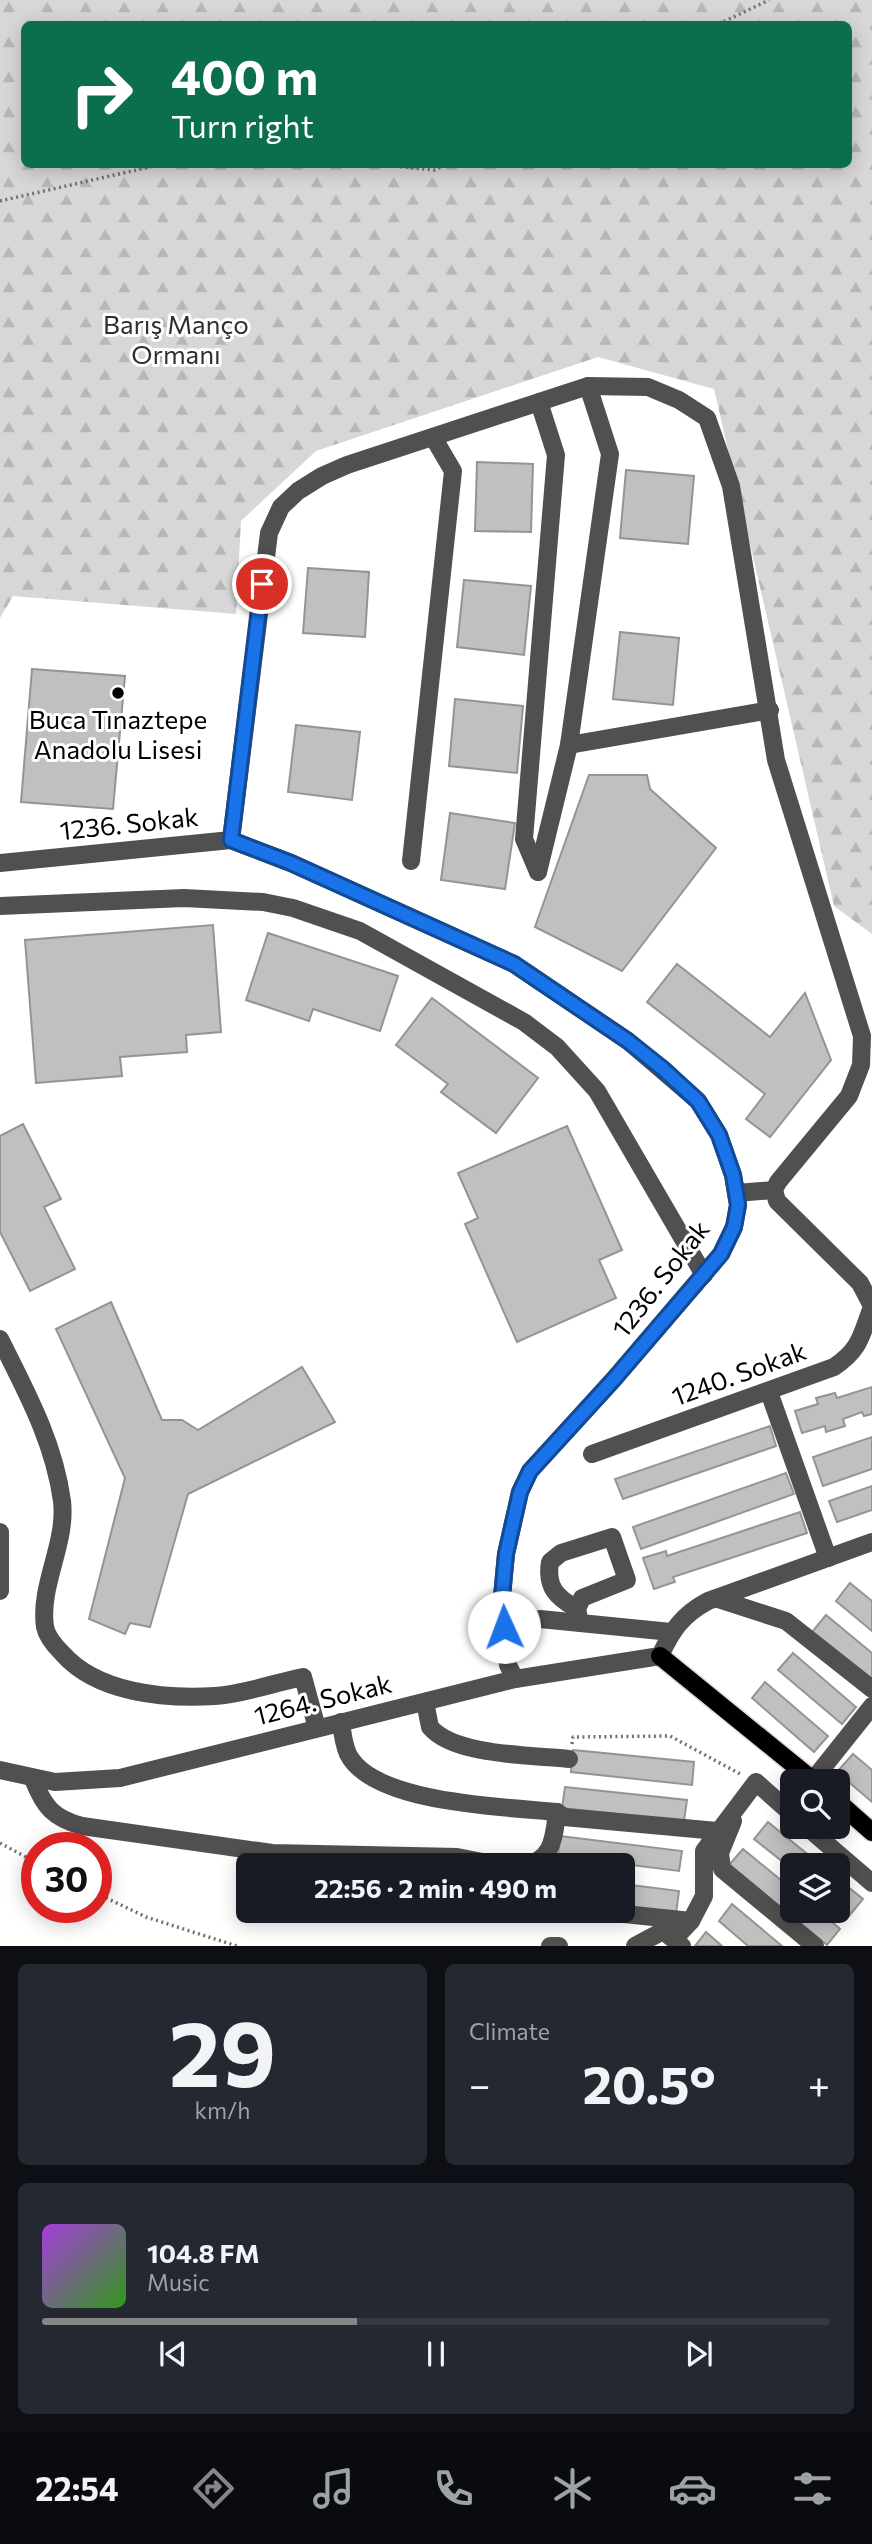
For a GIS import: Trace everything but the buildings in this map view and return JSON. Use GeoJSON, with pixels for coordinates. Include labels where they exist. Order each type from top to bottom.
{"type":"FeatureCollection","features":[{"type":"Feature","properties":{"kind":"main road"},"geometry":{"type":"LineString","coordinates":[[660,1656],[799,1769]]}},
{"type":"Feature","properties":{"kind":"main road"},"geometry":{"type":"LineString","coordinates":[[850,1813],[872,1832]]}},
{"type":"Feature","properties":{"kind":"street"},"geometry":{"type":"LineString","coordinates":[[539,402],[556,455],[524,839],[538,873],[569,746],[610,454],[588,386]]}},
{"type":"Feature","properties":{"kind":"street"},"geometry":{"type":"LineString","coordinates":[[231,840],[269,533],[281,507],[299,491],[322,477],[588,386],[648,387],[679,400],[707,418],[731,486],[771,710],[776,760],[862,1036],[861,1065],[849,1096],[774,1190],[777,1201],[860,1283],[872,1307]]}},
{"type":"Feature","properties":{"kind":"street"},"geometry":{"type":"LineString","coordinates":[[411,861],[453,471],[433,437]]}},
{"type":"Feature","properties":{"kind":"street"},"geometry":{"type":"LineString","coordinates":[[569,746],[771,710]]}},
{"type":"Feature","properties":{"kind":"street","name":"1236. Sokak"},"geometry":{"type":"LineString","coordinates":[[0,863],[231,840],[291,863],[514,964],[628,1041],[698,1101],[719,1135],[736,1193],[738,1205],[734,1227],[721,1254],[704,1275],[530,1471],[520,1492],[506,1554],[501,1607],[508,1665],[515,1679]]}},
{"type":"Feature","properties":{"kind":"street"},"geometry":{"type":"LineString","coordinates":[[0,906],[184,898],[263,902],[293,908],[360,932],[524,1022],[557,1047],[597,1090],[704,1275]]}},
{"type":"Feature","properties":{"kind":"street"},"geometry":{"type":"LineString","coordinates":[[736,1193],[774,1190]]}},
{"type":"Feature","properties":{"kind":"street","name":"1240. Sokak"},"geometry":{"type":"LineString","coordinates":[[592,1454],[834,1367],[851,1356],[859,1343],[872,1307]]}},
{"type":"Feature","properties":{"kind":"street"},"geometry":{"type":"LineString","coordinates":[[0,1339],[39,1418],[55,1462],[62,1504],[61,1534],[46,1601],[45,1628],[52,1643],[74,1668],[98,1681],[160,1694],[216,1696],[303,1677],[317,1728]]}},
{"type":"Feature","properties":{"kind":"street"},"geometry":{"type":"LineString","coordinates":[[769,1392],[828,1558]]}},
{"type":"Feature","properties":{"kind":"street"},"geometry":{"type":"LineString","coordinates":[[0,1532],[0,1591]]}},
{"type":"Feature","properties":{"kind":"street"},"geometry":{"type":"LineString","coordinates":[[612,1537],[627,1580],[582,1598],[579,1616],[556,1596],[550,1586],[550,1562],[561,1553],[612,1537]]}},
{"type":"Feature","properties":{"kind":"street"},"geometry":{"type":"LineString","coordinates":[[660,1656],[671,1632],[685,1614],[718,1599],[872,1542]]}},
{"type":"Feature","properties":{"kind":"street"},"geometry":{"type":"LineString","coordinates":[[718,1599],[786,1621],[872,1689]]}},
{"type":"Feature","properties":{"kind":"street"},"geometry":{"type":"LineString","coordinates":[[540,1619],[579,1616],[671,1632]]}},
{"type":"Feature","properties":{"kind":"street","name":"1264. Sokak"},"geometry":{"type":"LineString","coordinates":[[0,1770],[33,1779],[77,1782],[120,1778],[515,1679],[660,1656]]}},
{"type":"Feature","properties":{"kind":"street"},"geometry":{"type":"LineString","coordinates":[[425,1702],[430,1727],[452,1742],[500,1752],[569,1759]]}},
{"type":"Feature","properties":{"kind":"street"},"geometry":{"type":"LineString","coordinates":[[823,1769],[872,1706]]}},
{"type":"Feature","properties":{"kind":"street"},"geometry":{"type":"LineString","coordinates":[[341,1722],[348,1754],[364,1770],[387,1784],[432,1798],[560,1815],[717,1831]]}},
{"type":"Feature","properties":{"kind":"street"},"geometry":{"type":"LineString","coordinates":[[33,1779],[41,1797],[57,1818],[82,1826],[278,1853]]}},
{"type":"Feature","properties":{"kind":"street"},"geometry":{"type":"LineString","coordinates":[[635,1945],[663,1931],[678,1942],[704,1896],[704,1851],[756,1782],[780,1803]]}},
{"type":"Feature","properties":{"kind":"street"},"geometry":{"type":"LineString","coordinates":[[743,1799],[720,1853],[722,1869],[815,1945]]}},
{"type":"Feature","properties":{"kind":"street"},"geometry":{"type":"LineString","coordinates":[[548,1853],[560,1815]]}},
{"type":"Feature","properties":{"kind":"street"},"geometry":{"type":"LineString","coordinates":[[821,1839],[872,1883]]}},
{"type":"Feature","properties":{"kind":"street"},"geometry":{"type":"LineString","coordinates":[[635,1915],[691,1921]]}},
{"type":"Feature","properties":{"kind":"street"},"geometry":{"type":"LineString","coordinates":[[550,1945],[559,1945]]}},
{"type":"Feature","properties":{"kind":"path"},"geometry":{"type":"LineString","coordinates":[[725,21],[769,0]]}},
{"type":"Feature","properties":{"kind":"path"},"geometry":{"type":"LineString","coordinates":[[0,201],[145,168]]}},
{"type":"Feature","properties":{"kind":"path"},"geometry":{"type":"LineString","coordinates":[[414,168],[439,168]]}},
{"type":"Feature","properties":{"kind":"path"},"geometry":{"type":"LineString","coordinates":[[569,1759],[573,1737],[670,1736],[756,1782]]}},
{"type":"Feature","properties":{"kind":"path"},"geometry":{"type":"LineString","coordinates":[[0,1843],[21,1854]]}},
{"type":"Feature","properties":{"kind":"path"},"geometry":{"type":"LineString","coordinates":[[112,1901],[146,1917],[237,1945]]}},
{"type":"Feature","properties":{"kind":"green space","name":"Barış Manço Ormanı"},"geometry":{"type":"Polygon","coordinates":[[[0,0],[872,0],[872,934],[834,906],[714,389],[598,357],[316,451],[241,521],[236,614],[13,596],[0,618],[0,0]]]}},
{"type":"Feature","properties":{"kind":"place","name":"Buca Tınaztepe Anadolu Lisesi"},"geometry":{"type":"Point","coordinates":[118,693]}},
{"type":"Feature","properties":{"kind":"route"},"geometry":{"type":"LineString","coordinates":[[262,584],[231,840],[291,863],[514,964],[628,1041],[698,1101],[719,1135],[733,1175],[738,1205],[734,1227],[721,1254],[614,1379],[530,1471],[520,1492],[506,1554],[501,1607],[504,1627]]}}]}
